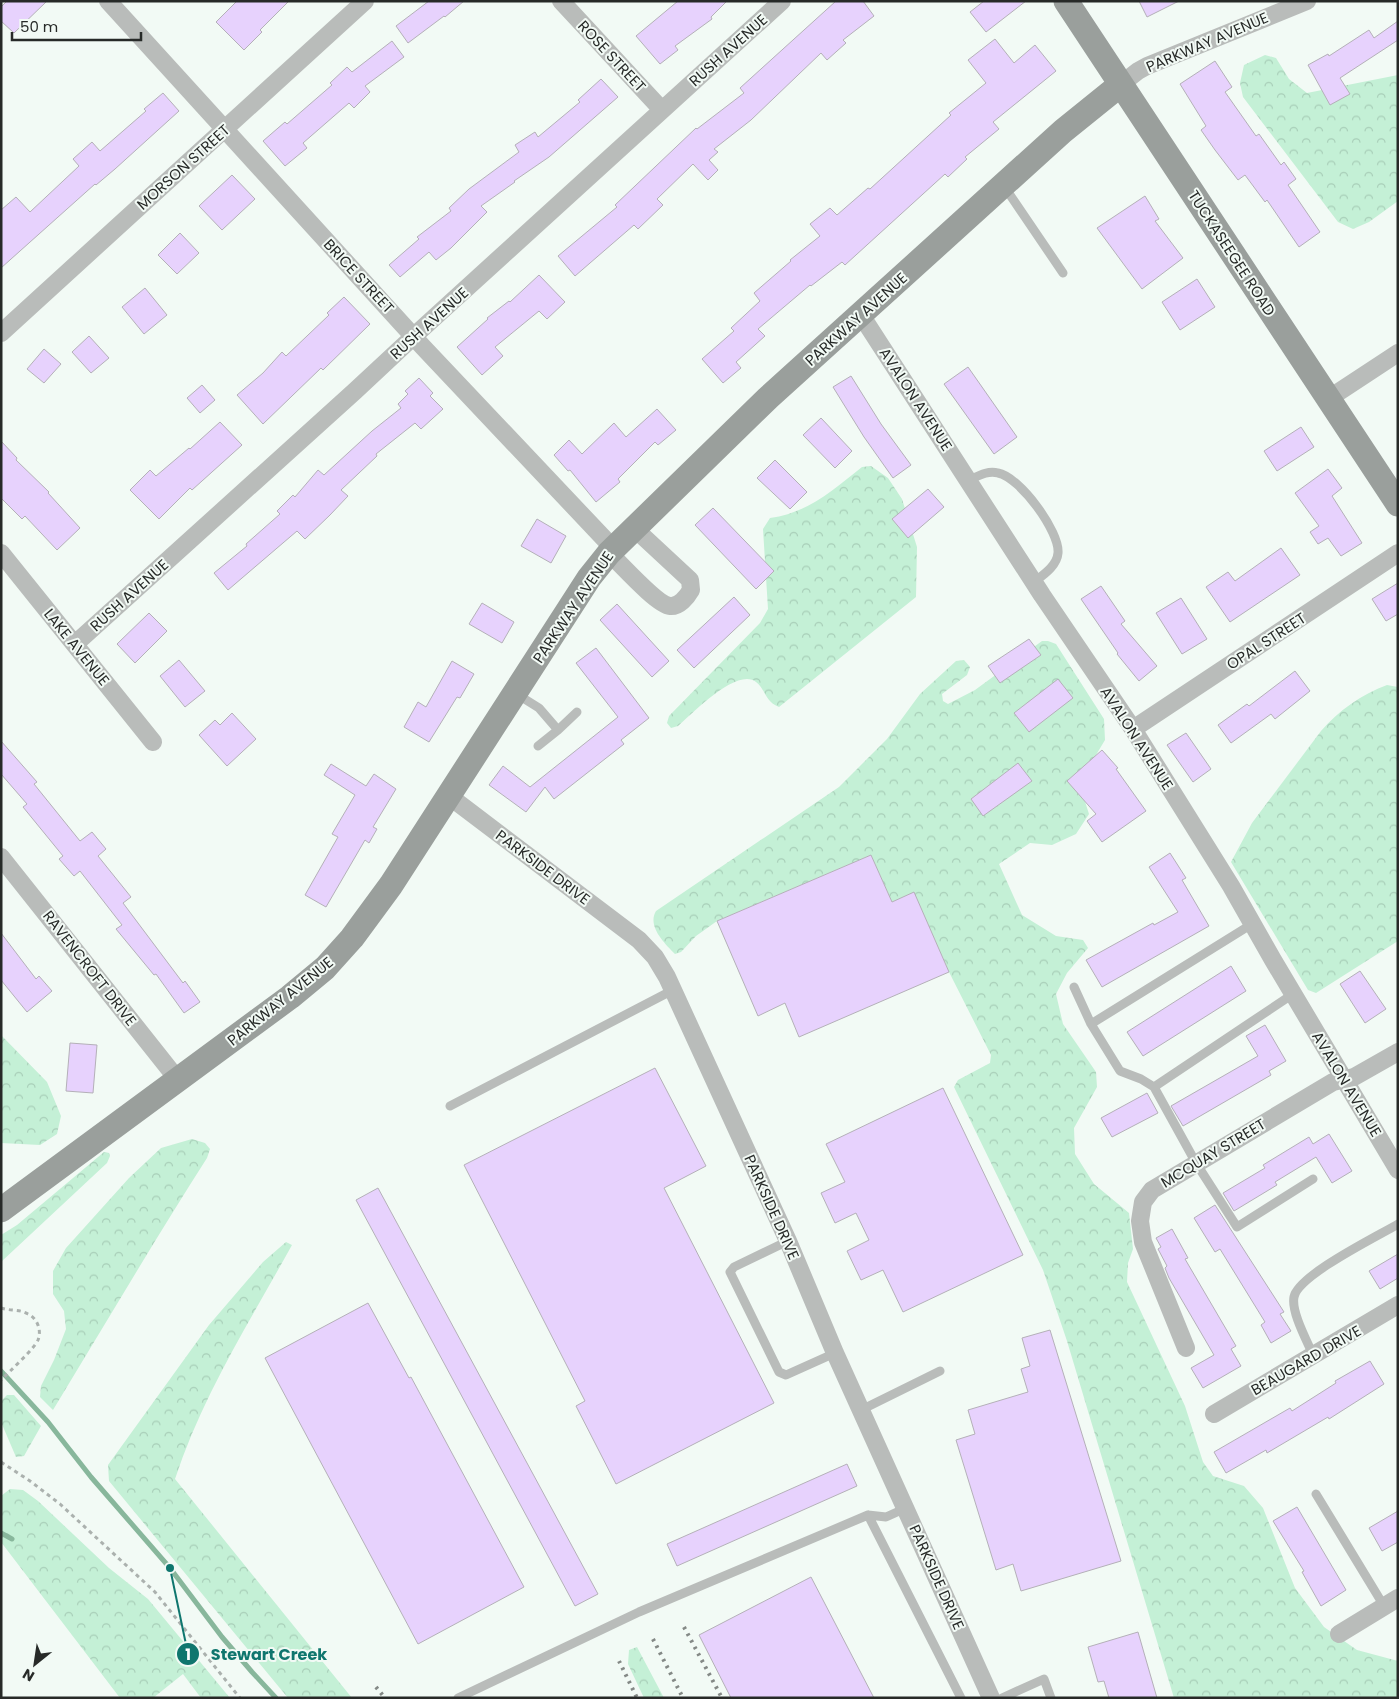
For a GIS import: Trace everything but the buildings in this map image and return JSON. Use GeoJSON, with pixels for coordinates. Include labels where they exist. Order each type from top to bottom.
{"type":"FeatureCollection","features":[{"type":"Feature","properties":{"kind":"street","name":"BRICE STREET"},"geometry":{"type":"LineString","coordinates":[[108,1],[654,597],[664,604],[676,605],[691,590],[690,580],[634,528]]}},
{"type":"Feature","properties":{"kind":"street","name":"MORSON STREET"},"geometry":{"type":"LineString","coordinates":[[1,333],[365,1]]}},
{"type":"Feature","properties":{"kind":"street","name":"ROSE STREET"},"geometry":{"type":"LineString","coordinates":[[561,1],[662,110]]}},
{"type":"Feature","properties":{"kind":"street","name":"RUSH AVENUE"},"geometry":{"type":"LineString","coordinates":[[75,644],[782,1]]}},
{"type":"Feature","properties":{"kind":"street","name":"TUCKASEEGEE ROAD"},"geometry":{"type":"LineString","coordinates":[[1066,1],[1398,504]]}},
{"type":"Feature","properties":{"kind":"street","name":"PARKWAY AVENUE"},"geometry":{"type":"LineString","coordinates":[[1,1210],[290,997],[325,968],[352,938],[391,885],[589,578],[611,550],[768,398],[861,316],[1063,131],[1120,85],[1147,66],[1307,1]]}},
{"type":"Feature","properties":{"kind":"street","name":"AVALON AVENUE"},"geometry":{"type":"LineString","coordinates":[[861,316],[1034,582],[1133,729],[1231,886],[1398,1170]]}},
{"type":"Feature","properties":{"kind":"street"},"geometry":{"type":"LineString","coordinates":[[1328,399],[1398,353]]}},
{"type":"Feature","properties":{"kind":"street","name":"LAKE AVENUE"},"geometry":{"type":"LineString","coordinates":[[1,553],[153,742]]}},
{"type":"Feature","properties":{"kind":"street","name":"OPAL STREET"},"geometry":{"type":"LineString","coordinates":[[1133,729],[1398,553]]}},
{"type":"Feature","properties":{"kind":"street","name":"PARKSIDE DRIVE"},"geometry":{"type":"LineString","coordinates":[[449,796],[639,940],[655,957],[673,990],[788,1241],[835,1353],[991,1698]]}},
{"type":"Feature","properties":{"kind":"street","name":"RAVENCROFT DRIVE"},"geometry":{"type":"LineString","coordinates":[[1,857],[178,1080]]}},
{"type":"Feature","properties":{"kind":"street","name":"MCQUAY STREET"},"geometry":{"type":"LineString","coordinates":[[1186,1348],[1143,1242],[1140,1221],[1143,1202],[1152,1190],[1333,1082],[1354,1077],[1398,1052]]}},
{"type":"Feature","properties":{"kind":"street","name":"BEAUGARD DRIVE"},"geometry":{"type":"LineString","coordinates":[[1214,1414],[1398,1306]]}},
{"type":"Feature","properties":{"kind":"street"},"geometry":{"type":"LineString","coordinates":[[1339,1634],[1391,1602]]}},
{"type":"Feature","properties":{"kind":"lane"},"geometry":{"type":"LineString","coordinates":[[1003,186],[1063,273]]}},
{"type":"Feature","properties":{"kind":"lane"},"geometry":{"type":"LineString","coordinates":[[969,480],[987,473],[998,472],[1008,476],[1030,498],[1045,519],[1058,544],[1058,554],[1054,564],[1034,582]]}},
{"type":"Feature","properties":{"kind":"lane"},"geometry":{"type":"LineString","coordinates":[[515,693],[539,708],[558,730]]}},
{"type":"Feature","properties":{"kind":"lane"},"geometry":{"type":"LineString","coordinates":[[538,746],[577,712]]}},
{"type":"Feature","properties":{"kind":"lane"},"geometry":{"type":"LineString","coordinates":[[1091,1024],[1252,924]]}},
{"type":"Feature","properties":{"kind":"lane"},"geometry":{"type":"LineString","coordinates":[[1074,987],[1091,1024],[1120,1071],[1141,1079],[1154,1087],[1196,1163],[1237,1227],[1313,1179]]}},
{"type":"Feature","properties":{"kind":"lane"},"geometry":{"type":"LineString","coordinates":[[450,1106],[673,990]]}},
{"type":"Feature","properties":{"kind":"lane"},"geometry":{"type":"LineString","coordinates":[[1154,1087],[1293,994]]}},
{"type":"Feature","properties":{"kind":"lane"},"geometry":{"type":"LineString","coordinates":[[1313,1355],[1295,1311],[1294,1296],[1300,1286],[1358,1245],[1398,1224]]}},
{"type":"Feature","properties":{"kind":"lane"},"geometry":{"type":"LineString","coordinates":[[788,1241],[734,1267],[730,1272],[779,1372],[786,1375],[835,1353]]}},
{"type":"Feature","properties":{"kind":"lane"},"geometry":{"type":"LineString","coordinates":[[861,1410],[940,1371]]}},
{"type":"Feature","properties":{"kind":"lane"},"geometry":{"type":"LineString","coordinates":[[1316,1494],[1391,1602]]}},
{"type":"Feature","properties":{"kind":"lane"},"geometry":{"type":"LineString","coordinates":[[458,1698],[639,1612],[868,1515],[886,1517],[906,1508]]}},
{"type":"Feature","properties":{"kind":"lane"},"geometry":{"type":"LineString","coordinates":[[868,1515],[961,1698]]}},
{"type":"Feature","properties":{"kind":"lane"},"geometry":{"type":"LineString","coordinates":[[1002,1698],[1044,1679],[1051,1698]]}},
{"type":"Feature","properties":{"kind":"path"},"geometry":{"type":"LineString","coordinates":[[1,1308],[30,1314],[37,1322],[40,1331],[38,1341],[1,1380]]}},
{"type":"Feature","properties":{"kind":"path"},"geometry":{"type":"LineString","coordinates":[[1,1462],[30,1480],[60,1504],[155,1592],[240,1698]]}},
{"type":"Feature","properties":{"kind":"green space"},"geometry":{"type":"Polygon","coordinates":[[[1265,55],[1276,58],[1289,79],[1307,93],[1398,75],[1398,201],[1369,222],[1353,229],[1338,222],[1243,97],[1240,83],[1244,65],[1265,55]]]}},
{"type":"Feature","properties":{"kind":"green space"},"geometry":{"type":"Polygon","coordinates":[[[871,466],[888,478],[902,499],[917,547],[916,597],[779,707],[768,699],[756,682],[748,679],[727,686],[678,726],[671,728],[667,723],[669,716],[760,623],[768,609],[763,529],[770,518],[808,506],[830,492],[862,467],[871,466]]]}},
{"type":"Feature","properties":{"kind":"green space"},"geometry":{"type":"Polygon","coordinates":[[[1042,641],[1056,644],[1104,719],[1105,740],[1084,775],[1080,786],[1089,814],[1076,834],[1052,845],[1030,843],[999,864],[1022,915],[1056,936],[1083,940],[1088,948],[1067,973],[1056,994],[1063,1024],[1096,1072],[1097,1087],[1074,1128],[1075,1154],[1094,1184],[1129,1213],[1133,1249],[1128,1263],[1127,1282],[1185,1406],[1203,1462],[1213,1476],[1244,1486],[1263,1508],[1295,1588],[1324,1627],[1357,1650],[1398,1661],[1398,1698],[1174,1698],[1067,1341],[1043,1270],[954,1087],[958,1080],[990,1063],[991,1055],[949,972],[914,893],[892,902],[871,855],[717,921],[696,936],[681,952],[675,954],[662,940],[655,928],[654,917],[656,911],[839,787],[887,739],[920,694],[956,661],[964,660],[970,667],[967,675],[942,694],[943,701],[948,704],[975,690],[1042,641]]]}},
{"type":"Feature","properties":{"kind":"green space"},"geometry":{"type":"Polygon","coordinates":[[[1387,685],[1398,687],[1398,941],[1316,993],[1308,990],[1231,862],[1252,823],[1321,731],[1351,704],[1387,685]]]}},
{"type":"Feature","properties":{"kind":"green space"},"geometry":{"type":"Polygon","coordinates":[[[1,1035],[47,1082],[61,1116],[57,1134],[40,1145],[1,1143],[1,1035]]]}},
{"type":"Feature","properties":{"kind":"green space"},"geometry":{"type":"Polygon","coordinates":[[[192,1139],[205,1143],[210,1149],[207,1158],[53,1410],[40,1397],[41,1386],[66,1329],[64,1311],[53,1294],[53,1271],[66,1248],[129,1178],[161,1148],[192,1139]]]}},
{"type":"Feature","properties":{"kind":"green space"},"geometry":{"type":"Polygon","coordinates":[[[104,1152],[109,1153],[110,1156],[107,1163],[1,1262],[1,1235],[17,1225],[104,1152]]]}},
{"type":"Feature","properties":{"kind":"green space"},"geometry":{"type":"Polygon","coordinates":[[[286,1242],[292,1245],[213,1389],[186,1448],[175,1479],[352,1698],[288,1698],[109,1481],[108,1465],[209,1325],[263,1262],[286,1242]]]}},
{"type":"Feature","properties":{"kind":"green space"},"geometry":{"type":"Polygon","coordinates":[[[7,1395],[14,1395],[41,1426],[24,1456],[16,1457],[1,1422],[1,1401],[7,1395]]]}},
{"type":"Feature","properties":{"kind":"green space"},"geometry":{"type":"Polygon","coordinates":[[[10,1489],[23,1490],[38,1501],[109,1568],[148,1599],[230,1698],[201,1698],[183,1674],[153,1698],[120,1698],[1,1542],[1,1496],[10,1489]]]}},
{"type":"Feature","properties":{"kind":"green space"},"geometry":{"type":"Polygon","coordinates":[[[637,1647],[664,1698],[644,1698],[628,1664],[629,1650],[637,1647]]]}},
{"type":"Feature","properties":{"kind":"waterway"},"geometry":{"type":"LineString","coordinates":[[1,1371],[48,1422],[91,1477],[170,1568],[222,1637],[276,1698]]}},
{"type":"Feature","properties":{"kind":"waterway"},"geometry":{"type":"LineString","coordinates":[[1,1533],[12,1539]]}},
{"type":"Feature","properties":{"kind":"railway"},"geometry":{"type":"LineString","coordinates":[[684,1627],[722,1698]]}},
{"type":"Feature","properties":{"kind":"railway"},"geometry":{"type":"LineString","coordinates":[[653,1639],[683,1698]]}},
{"type":"Feature","properties":{"kind":"railway"},"geometry":{"type":"LineString","coordinates":[[619,1661],[637,1698]]}},
{"type":"Feature","properties":{"kind":"railway"},"geometry":{"type":"LineString","coordinates":[[376,1687],[385,1698]]}},
{"type":"Feature","properties":{"kind":"place","name":"Stewart Creek"},"geometry":{"type":"Point","coordinates":[170,1568]}}]}
